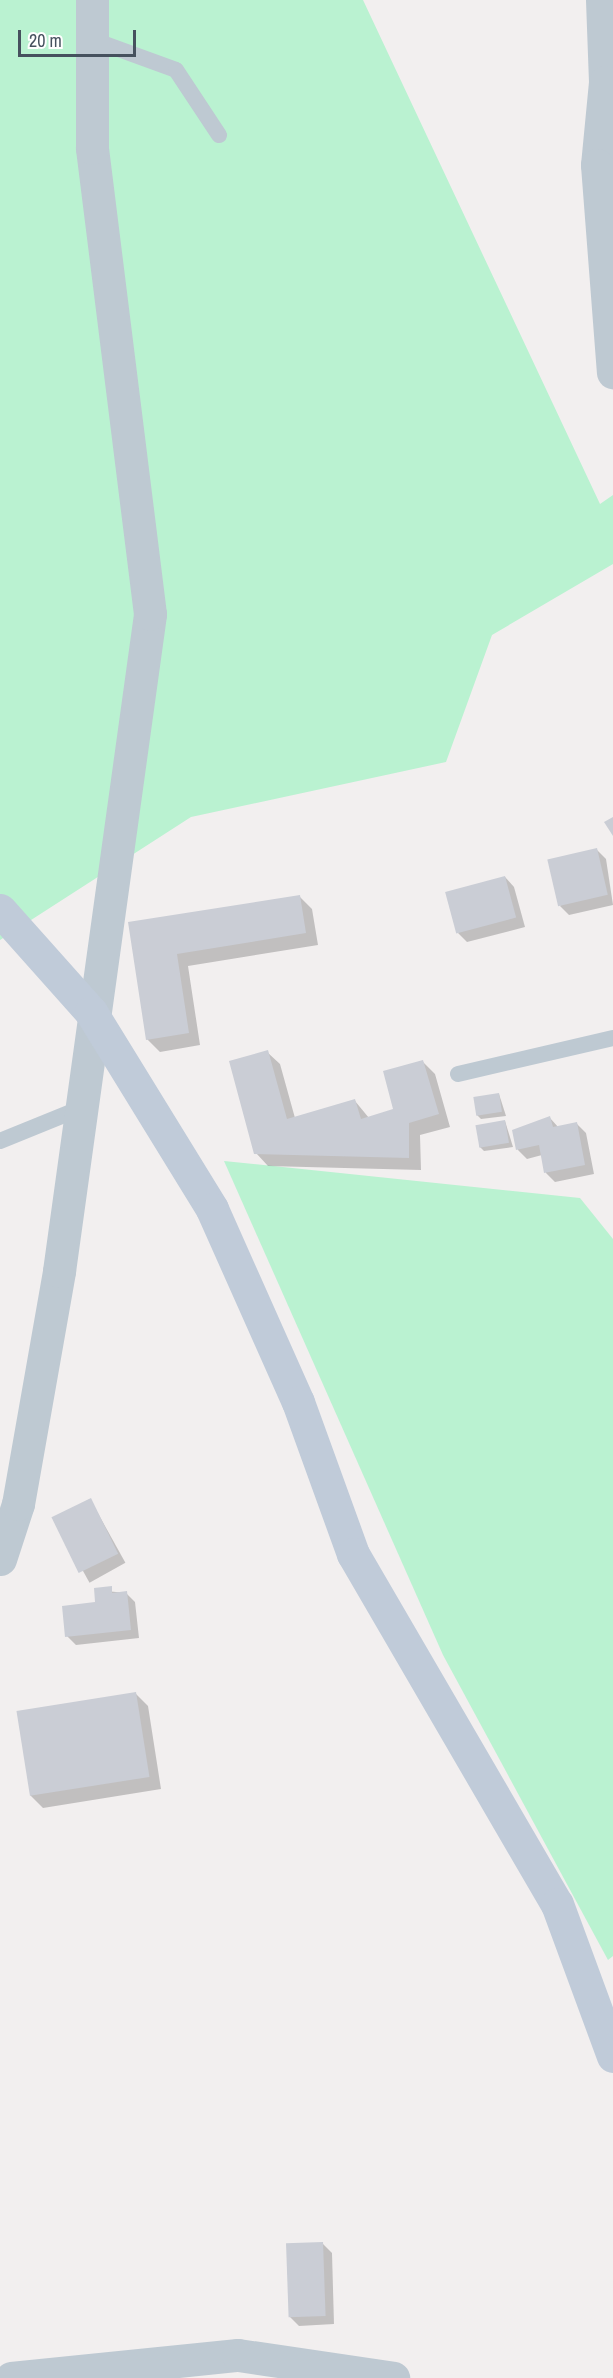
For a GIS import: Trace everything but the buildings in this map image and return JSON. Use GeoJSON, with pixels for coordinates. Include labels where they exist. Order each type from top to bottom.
{"type":"FeatureCollection","features":[{"type":"Feature","properties":{"kind":"street"},"geometry":{"type":"LineString","coordinates":[[0,1559],[18,1504],[59,1271],[91,1012],[150,614],[92,148],[92,0]]}},
{"type":"Feature","properties":{"kind":"street"},"geometry":{"type":"LineString","coordinates":[[602,0],[605,82],[597,165],[604,316],[613,372]]}},
{"type":"Feature","properties":{"kind":"street"},"geometry":{"type":"LineString","coordinates":[[0,910],[91,1012],[212,1209],[298,1402],[353,1554],[557,1904],[613,2056]]}},
{"type":"Feature","properties":{"kind":"street"},"geometry":{"type":"LineString","coordinates":[[11,2378],[238,2355],[393,2378]]}},
{"type":"Feature","properties":{"kind":"lane"},"geometry":{"type":"LineString","coordinates":[[91,39],[176,70],[219,135]]}},
{"type":"Feature","properties":{"kind":"lane"},"geometry":{"type":"LineString","coordinates":[[458,1074],[613,1038]]}},
{"type":"Feature","properties":{"kind":"lane"},"geometry":{"type":"LineString","coordinates":[[0,1141],[79,1109]]}},
{"type":"Feature","properties":{"kind":"green space"},"geometry":{"type":"Polygon","coordinates":[[[0,0],[363,0],[600,504],[613,495],[613,564],[492,635],[446,762],[191,817],[0,940],[0,0]]]}},
{"type":"Feature","properties":{"kind":"green space"},"geometry":{"type":"Polygon","coordinates":[[[224,1161],[580,1198],[613,1239],[613,1956],[608,1960],[443,1655],[224,1161]]]}}]}
